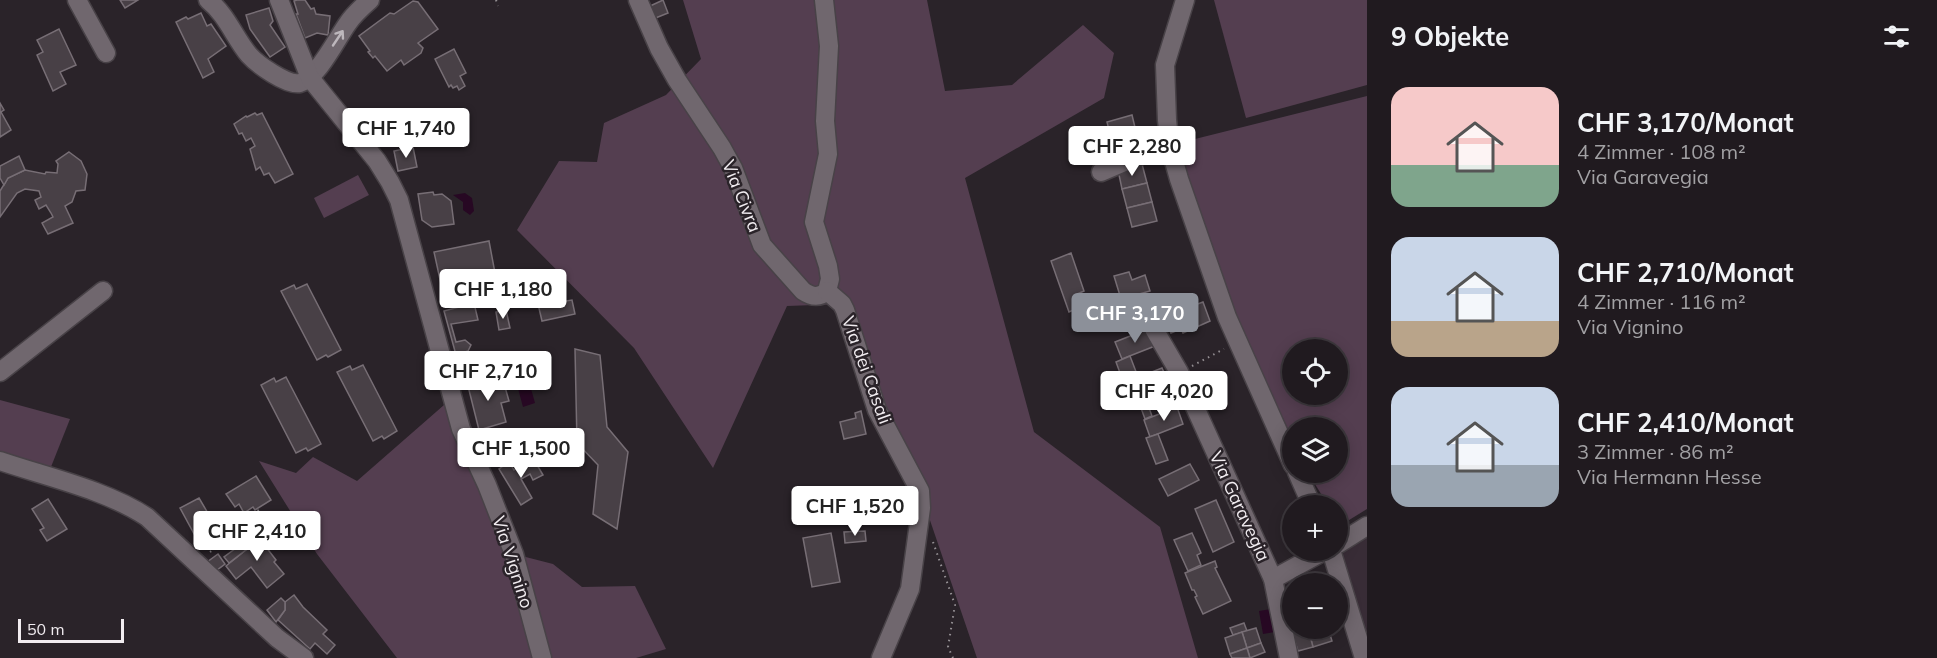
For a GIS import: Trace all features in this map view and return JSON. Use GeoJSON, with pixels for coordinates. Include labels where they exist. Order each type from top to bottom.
{"type":"FeatureCollection","features":[{"type":"Feature","properties":{"kind":"street"},"geometry":{"type":"LineString","coordinates":[[77,0],[106,53]]}},
{"type":"Feature","properties":{"kind":"street"},"geometry":{"type":"LineString","coordinates":[[208,0],[222,14],[248,54],[256,62],[270,72],[299,84],[310,78],[348,22],[370,0]]}},
{"type":"Feature","properties":{"kind":"street","name":"Via Vignino"},"geometry":{"type":"LineString","coordinates":[[279,0],[310,78],[376,161],[399,200],[461,429],[487,485],[514,554],[542,658]]}},
{"type":"Feature","properties":{"kind":"street","name":"Via Civra"},"geometry":{"type":"LineString","coordinates":[[638,0],[659,48],[677,80],[733,168],[762,245],[792,280],[810,295],[817,296],[827,291]]}},
{"type":"Feature","properties":{"kind":"street"},"geometry":{"type":"LineString","coordinates":[[824,0],[829,46],[825,121],[828,154],[814,222],[828,266],[830,279],[827,291]]}},
{"type":"Feature","properties":{"kind":"street"},"geometry":{"type":"LineString","coordinates":[[1185,0],[1165,65],[1170,147],[1179,179],[1237,343],[1282,441]]}},
{"type":"Feature","properties":{"kind":"street"},"geometry":{"type":"LineString","coordinates":[[1101,171],[1150,151],[1170,147]]}},
{"type":"Feature","properties":{"kind":"street"},"geometry":{"type":"LineString","coordinates":[[0,372],[103,291]]}},
{"type":"Feature","properties":{"kind":"street","name":"Via dei Casali"},"geometry":{"type":"LineString","coordinates":[[827,291],[842,304],[845,310],[877,410],[920,491],[921,508],[910,589],[881,658]]}},
{"type":"Feature","properties":{"kind":"street","name":"Via Garavegia"},"geometry":{"type":"LineString","coordinates":[[1154,329],[1179,372],[1274,579],[1290,658]]}},
{"type":"Feature","properties":{"kind":"street"},"geometry":{"type":"LineString","coordinates":[[0,461],[134,508],[161,528],[277,638],[304,658]]}},
{"type":"Feature","properties":{"kind":"street"},"geometry":{"type":"LineString","coordinates":[[1348,538],[1367,526]]}},
{"type":"Feature","properties":{"kind":"street"},"geometry":{"type":"LineString","coordinates":[[1274,579],[1306,561]]}},
{"type":"Feature","properties":{"kind":"street"},"geometry":{"type":"LineString","coordinates":[[1334,561],[1364,658]]}},
{"type":"Feature","properties":{"kind":"path"},"geometry":{"type":"LineString","coordinates":[[496,0],[498,6]]}},
{"type":"Feature","properties":{"kind":"path"},"geometry":{"type":"LineString","coordinates":[[1179,372],[1237,343]]}},
{"type":"Feature","properties":{"kind":"path"},"geometry":{"type":"LineString","coordinates":[[196,563],[248,524],[247,518],[262,508]]}},
{"type":"Feature","properties":{"kind":"path"},"geometry":{"type":"LineString","coordinates":[[933,540],[955,605],[948,647],[953,658]]}},
{"type":"Feature","properties":{"kind":"shaded area"},"geometry":{"type":"Polygon","coordinates":[[[683,0],[927,0],[945,91],[1012,85],[1083,25],[1114,53],[1104,98],[965,178],[1034,432],[1160,527],[1198,658],[977,658],[920,491],[842,304],[787,306],[713,468],[634,348],[517,230],[559,161],[597,162],[604,123],[666,95],[701,59],[683,0]]]}},
{"type":"Feature","properties":{"kind":"shaded area"},"geometry":{"type":"Polygon","coordinates":[[[1214,0],[1367,0],[1367,85],[1246,118],[1214,0]]]}},
{"type":"Feature","properties":{"kind":"shaded area"},"geometry":{"type":"Polygon","coordinates":[[[1367,96],[1367,509],[1348,521],[1348,495],[1322,495],[1314,483],[1348,483],[1348,417],[1282,417],[1239,323],[1181,155],[1183,142],[1367,96]]]}},
{"type":"Feature","properties":{"kind":"shaded area"},"geometry":{"type":"Polygon","coordinates":[[[358,175],[369,195],[324,218],[314,198],[358,175]]]}},
{"type":"Feature","properties":{"kind":"shaded area"},"geometry":{"type":"Polygon","coordinates":[[[465,193],[472,198],[474,211],[470,215],[463,210],[463,202],[453,195],[465,193]]]}},
{"type":"Feature","properties":{"kind":"shaded area"},"geometry":{"type":"Polygon","coordinates":[[[528,378],[535,403],[523,407],[516,381],[528,378]]]}},
{"type":"Feature","properties":{"kind":"shaded area"},"geometry":{"type":"Polygon","coordinates":[[[452,398],[514,554],[553,564],[582,587],[635,586],[666,649],[636,658],[397,658],[317,554],[259,461],[296,473],[313,457],[357,481],[452,398]]]}},
{"type":"Feature","properties":{"kind":"shaded area"},"geometry":{"type":"Polygon","coordinates":[[[0,400],[70,419],[47,477],[0,461],[0,400]]]}},
{"type":"Feature","properties":{"kind":"shaded area"},"geometry":{"type":"Polygon","coordinates":[[[1367,526],[1367,658],[1348,587],[1348,573],[1344,573],[1341,561],[1348,561],[1348,542],[1367,526]]]}},
{"type":"Feature","properties":{"kind":"shaded area"},"geometry":{"type":"Polygon","coordinates":[[[1271,609],[1275,632],[1263,634],[1259,611],[1271,609]]]}},
{"type":"Feature","properties":{"kind":"building"},"geometry":{"type":"Polygon","coordinates":[[[120,0],[138,0],[125,8],[120,0]]]}},
{"type":"Feature","properties":{"kind":"building"},"geometry":{"type":"Polygon","coordinates":[[[305,0],[311,9],[314,8],[316,14],[330,16],[328,35],[317,33],[305,38],[296,14],[298,14],[294,1],[305,0]]]}},
{"type":"Feature","properties":{"kind":"building"},"geometry":{"type":"Polygon","coordinates":[[[663,0],[668,13],[653,19],[648,7],[663,0]]]}},
{"type":"Feature","properties":{"kind":"building"},"geometry":{"type":"Polygon","coordinates":[[[413,1],[418,2],[438,29],[418,43],[423,48],[421,53],[404,65],[401,60],[387,71],[375,56],[373,58],[368,52],[370,51],[359,36],[390,13],[394,14],[413,1]]]}},
{"type":"Feature","properties":{"kind":"building"},"geometry":{"type":"Polygon","coordinates":[[[269,8],[273,21],[270,25],[285,47],[270,57],[250,29],[246,15],[269,8]]]}},
{"type":"Feature","properties":{"kind":"building"},"geometry":{"type":"Polygon","coordinates":[[[201,13],[207,26],[211,24],[226,46],[208,59],[214,72],[203,78],[176,22],[201,13]]]}},
{"type":"Feature","properties":{"kind":"building"},"geometry":{"type":"Polygon","coordinates":[[[59,29],[76,65],[60,72],[66,84],[53,91],[37,55],[43,52],[37,40],[59,29]]]}},
{"type":"Feature","properties":{"kind":"building"},"geometry":{"type":"Polygon","coordinates":[[[454,49],[466,73],[460,76],[465,86],[459,90],[457,86],[449,87],[435,59],[454,49]]]}},
{"type":"Feature","properties":{"kind":"building"},"geometry":{"type":"Polygon","coordinates":[[[0,103],[4,110],[1,112],[11,130],[0,137],[0,103]]]}},
{"type":"Feature","properties":{"kind":"building"},"geometry":{"type":"Polygon","coordinates":[[[255,113],[257,115],[262,113],[293,174],[275,183],[269,173],[264,175],[260,167],[256,170],[250,149],[255,146],[251,138],[246,141],[242,133],[239,134],[234,124],[255,113]]]}},
{"type":"Feature","properties":{"kind":"building"},"geometry":{"type":"Polygon","coordinates":[[[1132,115],[1139,144],[1114,150],[1107,122],[1132,115]]]}},
{"type":"Feature","properties":{"kind":"building"},"geometry":{"type":"Polygon","coordinates":[[[413,147],[417,167],[398,171],[394,151],[413,147]]]}},
{"type":"Feature","properties":{"kind":"building"},"geometry":{"type":"Polygon","coordinates":[[[69,152],[81,161],[87,174],[85,190],[76,191],[72,202],[65,206],[73,223],[48,234],[42,223],[53,217],[51,213],[46,205],[39,209],[35,200],[41,197],[39,191],[25,189],[17,193],[0,217],[0,191],[8,178],[25,170],[45,174],[46,172],[57,173],[56,161],[69,152]]]}},
{"type":"Feature","properties":{"kind":"building"},"geometry":{"type":"Polygon","coordinates":[[[19,156],[25,170],[8,178],[4,185],[0,178],[0,166],[19,156]]]}},
{"type":"Feature","properties":{"kind":"building"},"geometry":{"type":"Polygon","coordinates":[[[1142,164],[1147,183],[1122,189],[1118,170],[1142,164]]]}},
{"type":"Feature","properties":{"kind":"building"},"geometry":{"type":"Polygon","coordinates":[[[1147,183],[1152,202],[1127,208],[1122,189],[1147,183]]]}},
{"type":"Feature","properties":{"kind":"building"},"geometry":{"type":"Polygon","coordinates":[[[433,192],[434,195],[442,194],[451,201],[454,224],[432,227],[422,220],[418,194],[433,192]]]}},
{"type":"Feature","properties":{"kind":"building"},"geometry":{"type":"Polygon","coordinates":[[[1152,202],[1157,221],[1132,227],[1127,208],[1152,202]]]}},
{"type":"Feature","properties":{"kind":"building"},"geometry":{"type":"Polygon","coordinates":[[[489,241],[495,273],[441,284],[434,252],[489,241]]]}},
{"type":"Feature","properties":{"kind":"building"},"geometry":{"type":"Polygon","coordinates":[[[1071,253],[1084,291],[1075,295],[1080,307],[1069,312],[1051,261],[1071,253]]]}},
{"type":"Feature","properties":{"kind":"building"},"geometry":{"type":"Polygon","coordinates":[[[1129,272],[1132,280],[1145,275],[1150,291],[1121,299],[1114,276],[1129,272]]]}},
{"type":"Feature","properties":{"kind":"building"},"geometry":{"type":"Polygon","coordinates":[[[307,284],[341,350],[317,360],[281,291],[294,285],[296,289],[307,284]]]}},
{"type":"Feature","properties":{"kind":"building"},"geometry":{"type":"Polygon","coordinates":[[[556,286],[560,302],[572,300],[575,314],[542,321],[535,291],[556,286]]]}},
{"type":"Feature","properties":{"kind":"building"},"geometry":{"type":"Polygon","coordinates":[[[1203,302],[1210,321],[1183,333],[1181,329],[1171,333],[1165,316],[1203,302]]]}},
{"type":"Feature","properties":{"kind":"building"},"geometry":{"type":"Polygon","coordinates":[[[474,303],[478,320],[451,324],[456,342],[465,340],[471,345],[468,351],[456,355],[444,311],[474,303]]]}},
{"type":"Feature","properties":{"kind":"building"},"geometry":{"type":"Polygon","coordinates":[[[506,310],[510,328],[499,330],[496,312],[506,310]]]}},
{"type":"Feature","properties":{"kind":"building"},"geometry":{"type":"Polygon","coordinates":[[[1148,329],[1155,346],[1122,359],[1115,342],[1148,329]]]}},
{"type":"Feature","properties":{"kind":"building"},"geometry":{"type":"Polygon","coordinates":[[[575,349],[600,355],[607,427],[628,452],[617,529],[593,514],[598,465],[577,443],[575,349]]]}},
{"type":"Feature","properties":{"kind":"building"},"geometry":{"type":"Polygon","coordinates":[[[1130,356],[1138,377],[1124,384],[1116,362],[1130,356]]]}},
{"type":"Feature","properties":{"kind":"building"},"geometry":{"type":"Polygon","coordinates":[[[363,365],[397,431],[384,439],[382,436],[373,441],[337,372],[350,366],[352,370],[363,365]]]}},
{"type":"Feature","properties":{"kind":"building"},"geometry":{"type":"Polygon","coordinates":[[[1162,368],[1169,384],[1136,398],[1129,381],[1162,368]]]}},
{"type":"Feature","properties":{"kind":"building"},"geometry":{"type":"Polygon","coordinates":[[[286,377],[321,444],[308,451],[306,448],[296,453],[261,385],[274,378],[276,382],[286,377]]]}},
{"type":"Feature","properties":{"kind":"building"},"geometry":{"type":"Polygon","coordinates":[[[483,378],[485,385],[503,380],[509,401],[501,403],[506,422],[479,430],[467,382],[483,378]]]}},
{"type":"Feature","properties":{"kind":"building"},"geometry":{"type":"Polygon","coordinates":[[[1144,394],[1152,416],[1145,419],[1137,397],[1144,394]]]}},
{"type":"Feature","properties":{"kind":"building"},"geometry":{"type":"Polygon","coordinates":[[[1177,407],[1183,424],[1150,437],[1144,420],[1177,407]]]}},
{"type":"Feature","properties":{"kind":"building"},"geometry":{"type":"Polygon","coordinates":[[[861,411],[866,434],[844,439],[840,422],[856,418],[855,413],[861,411]]]}},
{"type":"Feature","properties":{"kind":"building"},"geometry":{"type":"Polygon","coordinates":[[[1158,434],[1168,460],[1156,464],[1146,438],[1158,434]]]}},
{"type":"Feature","properties":{"kind":"building"},"geometry":{"type":"Polygon","coordinates":[[[533,458],[543,475],[533,480],[530,474],[521,479],[532,498],[521,505],[499,469],[509,462],[514,470],[533,458]]]}},
{"type":"Feature","properties":{"kind":"building"},"geometry":{"type":"Polygon","coordinates":[[[1190,464],[1199,480],[1168,496],[1159,479],[1190,464]]]}},
{"type":"Feature","properties":{"kind":"building"},"geometry":{"type":"Polygon","coordinates":[[[256,476],[271,500],[255,510],[253,507],[244,513],[239,504],[235,507],[226,494],[256,476]]]}},
{"type":"Feature","properties":{"kind":"building"},"geometry":{"type":"Polygon","coordinates":[[[809,488],[816,515],[796,520],[794,510],[801,508],[797,492],[809,488]]]}},
{"type":"Feature","properties":{"kind":"building"},"geometry":{"type":"Polygon","coordinates":[[[199,498],[209,515],[205,517],[212,530],[203,535],[206,539],[199,543],[180,508],[199,498]]]}},
{"type":"Feature","properties":{"kind":"building"},"geometry":{"type":"Polygon","coordinates":[[[48,499],[67,529],[47,541],[40,530],[44,528],[32,509],[48,499]]]}},
{"type":"Feature","properties":{"kind":"building"},"geometry":{"type":"Polygon","coordinates":[[[1216,500],[1234,542],[1213,552],[1195,509],[1216,500]]]}},
{"type":"Feature","properties":{"kind":"building"},"geometry":{"type":"Polygon","coordinates":[[[865,531],[866,541],[845,543],[844,532],[865,531]]]}},
{"type":"Feature","properties":{"kind":"building"},"geometry":{"type":"Polygon","coordinates":[[[831,533],[840,582],[812,587],[803,538],[831,533]]]}},
{"type":"Feature","properties":{"kind":"building"},"geometry":{"type":"Polygon","coordinates":[[[1192,533],[1201,553],[1197,555],[1201,565],[1188,571],[1174,540],[1192,533]]]}},
{"type":"Feature","properties":{"kind":"building"},"geometry":{"type":"Polygon","coordinates":[[[256,534],[284,574],[267,588],[251,567],[236,579],[226,566],[247,549],[244,544],[256,534]]]}},
{"type":"Feature","properties":{"kind":"building"},"geometry":{"type":"Polygon","coordinates":[[[243,543],[247,549],[229,563],[224,557],[243,543]]]}},
{"type":"Feature","properties":{"kind":"building"},"geometry":{"type":"Polygon","coordinates":[[[218,554],[225,564],[213,573],[203,565],[218,554]]]}},
{"type":"Feature","properties":{"kind":"building"},"geometry":{"type":"Polygon","coordinates":[[[1215,561],[1217,567],[1215,568],[1231,601],[1203,614],[1185,573],[1215,561]]]}},
{"type":"Feature","properties":{"kind":"building"},"geometry":{"type":"Polygon","coordinates":[[[294,595],[327,630],[323,634],[335,645],[327,654],[315,643],[310,649],[278,620],[285,610],[285,602],[294,595]]]}},
{"type":"Feature","properties":{"kind":"building"},"geometry":{"type":"Polygon","coordinates":[[[281,598],[285,602],[285,610],[276,622],[267,610],[281,598]]]}},
{"type":"Feature","properties":{"kind":"building"},"geometry":{"type":"Polygon","coordinates":[[[1244,623],[1247,631],[1233,635],[1230,628],[1244,623]]]}},
{"type":"Feature","properties":{"kind":"building"},"geometry":{"type":"Polygon","coordinates":[[[1256,628],[1261,643],[1247,648],[1242,632],[1256,628]]]}},
{"type":"Feature","properties":{"kind":"building"},"geometry":{"type":"Polygon","coordinates":[[[1242,632],[1247,648],[1230,654],[1225,638],[1242,632]]]}},
{"type":"Feature","properties":{"kind":"building"},"geometry":{"type":"Polygon","coordinates":[[[1294,639],[1311,639],[1313,647],[1298,651],[1294,639]]]}},
{"type":"Feature","properties":{"kind":"building"},"geometry":{"type":"Polygon","coordinates":[[[1311,639],[1331,639],[1332,641],[1313,647],[1311,639]]]}},
{"type":"Feature","properties":{"kind":"building"},"geometry":{"type":"Polygon","coordinates":[[[1261,643],[1265,652],[1250,658],[1247,648],[1261,643]]]}},
{"type":"Feature","properties":{"kind":"building"},"geometry":{"type":"Polygon","coordinates":[[[1247,648],[1250,658],[1232,658],[1230,654],[1247,648]]]}}]}
